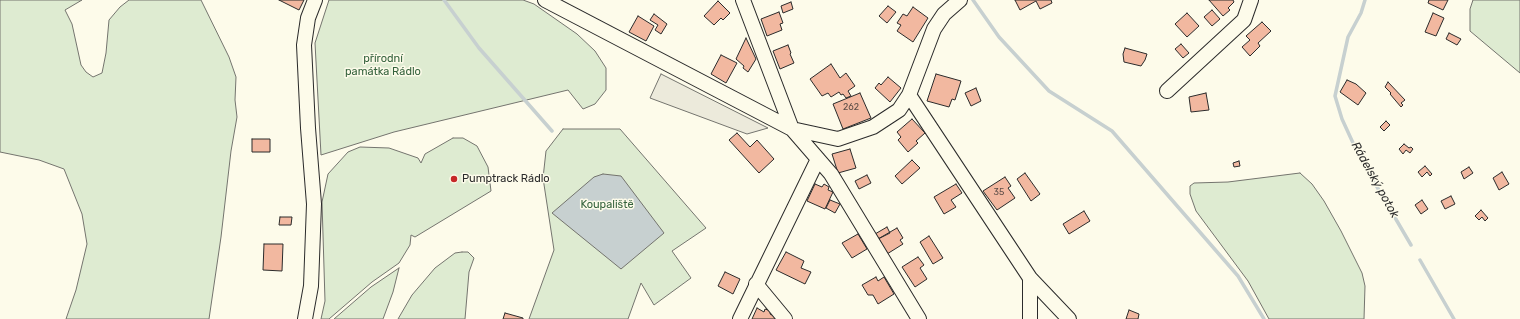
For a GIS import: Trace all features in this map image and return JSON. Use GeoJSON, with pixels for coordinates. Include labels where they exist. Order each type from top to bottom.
{"type":"FeatureCollection","features":[{"type":"Feature","properties":{"kind":"street"},"geometry":{"type":"LineString","coordinates":[[305,319],[311,286],[314,204],[308,128],[304,45],[308,18],[315,0]]}},
{"type":"Feature","properties":{"kind":"street"},"geometry":{"type":"LineString","coordinates":[[545,0],[792,129],[838,139],[874,127],[899,110],[909,95],[934,29],[944,14],[960,0]]}},
{"type":"Feature","properties":{"kind":"street"},"geometry":{"type":"LineString","coordinates":[[743,0],[792,129],[835,181],[919,319]]}},
{"type":"Feature","properties":{"kind":"street"},"geometry":{"type":"LineString","coordinates":[[1166,91],[1244,20],[1251,0]]}},
{"type":"Feature","properties":{"kind":"street"},"geometry":{"type":"LineString","coordinates":[[909,95],[1030,278],[1069,319]]}},
{"type":"Feature","properties":{"kind":"street"},"geometry":{"type":"LineString","coordinates":[[740,319],[818,159]]}},
{"type":"Feature","properties":{"kind":"street"},"geometry":{"type":"LineString","coordinates":[[1030,278],[1030,319]]}},
{"type":"Feature","properties":{"kind":"street"},"geometry":{"type":"LineString","coordinates":[[756,284],[786,319]]}},
{"type":"Feature","properties":{"kind":"green space"},"geometry":{"type":"Polygon","coordinates":[[[0,0],[82,0],[65,10],[72,24],[81,65],[86,72],[93,77],[102,73],[106,53],[109,20],[120,7],[129,0],[201,0],[229,57],[236,77],[235,100],[237,117],[231,151],[221,237],[209,319],[66,319],[76,290],[87,244],[82,214],[64,169],[39,160],[0,152],[0,0]]]}},
{"type":"Feature","properties":{"kind":"green space","name":"přírodní památka Rádlo"},"geometry":{"type":"Polygon","coordinates":[[[329,0],[523,0],[534,4],[577,34],[595,51],[606,68],[606,90],[595,104],[583,109],[568,90],[394,132],[321,155],[315,43],[329,0]]]}},
{"type":"Feature","properties":{"kind":"green space"},"geometry":{"type":"Polygon","coordinates":[[[1473,0],[1520,0],[1520,73],[1470,31],[1470,9],[1473,0]]]}},
{"type":"Feature","properties":{"kind":"green space","name":"Koupaliště"},"geometry":{"type":"Polygon","coordinates":[[[563,129],[620,129],[706,228],[672,251],[691,278],[654,305],[641,283],[628,319],[529,319],[554,250],[543,178],[546,151],[563,129]]]}},
{"type":"Feature","properties":{"kind":"green space"},"geometry":{"type":"Polygon","coordinates":[[[453,138],[463,138],[477,146],[488,167],[491,191],[415,237],[411,235],[410,245],[399,263],[372,282],[329,319],[321,319],[325,301],[322,202],[328,174],[348,152],[360,147],[389,148],[418,158],[421,163],[425,154],[453,138]]]}},
{"type":"Feature","properties":{"kind":"green space"},"geometry":{"type":"Polygon","coordinates":[[[1300,173],[1312,184],[1324,201],[1362,273],[1365,286],[1364,319],[1269,319],[1248,281],[1196,211],[1190,194],[1190,186],[1194,183],[1228,182],[1300,173]]]}},
{"type":"Feature","properties":{"kind":"green space"},"geometry":{"type":"Polygon","coordinates":[[[468,252],[474,258],[469,272],[465,319],[398,319],[412,295],[435,268],[455,253],[468,252]]]}},
{"type":"Feature","properties":{"kind":"green space"},"geometry":{"type":"Polygon","coordinates":[[[399,268],[393,292],[383,319],[334,319],[371,287],[399,268]]]}},
{"type":"Feature","properties":{"kind":"shaded area"},"geometry":{"type":"Polygon","coordinates":[[[661,74],[768,128],[747,134],[650,98],[661,74]]]}},
{"type":"Feature","properties":{"kind":"shaded area"},"geometry":{"type":"Polygon","coordinates":[[[603,174],[621,176],[664,233],[621,269],[552,213],[594,177],[603,174]]]}},
{"type":"Feature","properties":{"kind":"building"},"geometry":{"type":"Polygon","coordinates":[[[279,0],[304,0],[299,10],[279,0]]]}},
{"type":"Feature","properties":{"kind":"building"},"geometry":{"type":"Polygon","coordinates":[[[1015,0],[1051,0],[1052,3],[1040,9],[1036,1],[1020,10],[1015,0]]]}},
{"type":"Feature","properties":{"kind":"building"},"geometry":{"type":"Polygon","coordinates":[[[1209,0],[1233,0],[1234,2],[1228,8],[1230,10],[1223,16],[1209,0]]]}},
{"type":"Feature","properties":{"kind":"building"},"geometry":{"type":"Polygon","coordinates":[[[1429,0],[1448,0],[1443,10],[1428,3],[1429,0]]]}},
{"type":"Feature","properties":{"kind":"building"},"geometry":{"type":"Polygon","coordinates":[[[718,1],[730,13],[723,20],[721,18],[714,25],[704,16],[718,1]]]}},
{"type":"Feature","properties":{"kind":"building"},"geometry":{"type":"Polygon","coordinates":[[[791,2],[793,9],[783,13],[781,6],[791,2]]]}},
{"type":"Feature","properties":{"kind":"building"},"geometry":{"type":"Polygon","coordinates":[[[888,6],[896,12],[887,23],[879,16],[888,6]]]}},
{"type":"Feature","properties":{"kind":"building"},"geometry":{"type":"Polygon","coordinates":[[[913,7],[928,18],[913,42],[897,31],[901,25],[897,23],[903,14],[907,16],[913,7]]]}},
{"type":"Feature","properties":{"kind":"building"},"geometry":{"type":"Polygon","coordinates":[[[1212,10],[1220,19],[1212,26],[1204,17],[1212,10]]]}},
{"type":"Feature","properties":{"kind":"building"},"geometry":{"type":"Polygon","coordinates":[[[779,12],[783,23],[780,24],[782,30],[767,36],[761,19],[779,12]]]}},
{"type":"Feature","properties":{"kind":"building"},"geometry":{"type":"Polygon","coordinates":[[[1187,13],[1199,26],[1187,37],[1175,24],[1187,13]]]}},
{"type":"Feature","properties":{"kind":"building"},"geometry":{"type":"Polygon","coordinates":[[[1433,13],[1444,18],[1436,36],[1425,32],[1433,13]]]}},
{"type":"Feature","properties":{"kind":"building"},"geometry":{"type":"Polygon","coordinates":[[[654,14],[667,24],[661,34],[655,30],[658,25],[650,20],[654,14]]]}},
{"type":"Feature","properties":{"kind":"building"},"geometry":{"type":"Polygon","coordinates":[[[638,16],[654,26],[646,41],[629,32],[638,16]]]}},
{"type":"Feature","properties":{"kind":"building"},"geometry":{"type":"Polygon","coordinates":[[[1262,22],[1271,31],[1258,43],[1260,46],[1250,56],[1242,47],[1250,40],[1246,36],[1262,22]]]}},
{"type":"Feature","properties":{"kind":"building"},"geometry":{"type":"Polygon","coordinates":[[[1449,33],[1461,39],[1457,45],[1446,39],[1449,33]]]}},
{"type":"Feature","properties":{"kind":"building"},"geometry":{"type":"Polygon","coordinates":[[[746,38],[756,59],[748,72],[736,59],[746,38]]]}},
{"type":"Feature","properties":{"kind":"building"},"geometry":{"type":"Polygon","coordinates":[[[1181,44],[1189,53],[1183,58],[1175,49],[1181,44]]]}},
{"type":"Feature","properties":{"kind":"building"},"geometry":{"type":"Polygon","coordinates":[[[788,45],[794,63],[780,69],[773,51],[788,45]]]}},
{"type":"Feature","properties":{"kind":"building"},"geometry":{"type":"Polygon","coordinates":[[[1125,48],[1147,54],[1141,66],[1124,62],[1123,54],[1125,48]]]}},
{"type":"Feature","properties":{"kind":"building"},"geometry":{"type":"Polygon","coordinates":[[[721,55],[737,63],[726,83],[711,74],[721,55]]]}},
{"type":"Feature","properties":{"kind":"building"},"geometry":{"type":"Polygon","coordinates":[[[831,64],[840,78],[846,73],[855,86],[848,91],[851,96],[846,98],[839,92],[831,97],[828,93],[822,96],[810,79],[831,64]]]}},
{"type":"Feature","properties":{"kind":"building"},"geometry":{"type":"Polygon","coordinates":[[[936,74],[961,81],[955,100],[952,99],[949,107],[927,101],[936,74]]]}},
{"type":"Feature","properties":{"kind":"building"},"geometry":{"type":"Polygon","coordinates":[[[888,77],[901,88],[890,102],[875,88],[879,83],[881,85],[888,77]]]}},
{"type":"Feature","properties":{"kind":"building"},"geometry":{"type":"Polygon","coordinates":[[[1347,80],[1356,84],[1366,93],[1358,105],[1340,92],[1347,80]]]}},
{"type":"Feature","properties":{"kind":"building"},"geometry":{"type":"Polygon","coordinates":[[[1388,82],[1405,100],[1401,103],[1403,105],[1401,107],[1385,87],[1388,82]]]}},
{"type":"Feature","properties":{"kind":"building"},"geometry":{"type":"Polygon","coordinates":[[[976,88],[981,101],[971,106],[965,93],[976,88]]]}},
{"type":"Feature","properties":{"kind":"building"},"geometry":{"type":"Polygon","coordinates":[[[860,93],[871,118],[843,129],[833,104],[860,93]]]}},
{"type":"Feature","properties":{"kind":"building"},"geometry":{"type":"Polygon","coordinates":[[[1206,93],[1209,110],[1191,112],[1189,97],[1206,93]]]}},
{"type":"Feature","properties":{"kind":"building"},"geometry":{"type":"Polygon","coordinates":[[[912,119],[925,133],[916,141],[918,143],[908,152],[898,140],[901,137],[897,132],[912,119]]]}},
{"type":"Feature","properties":{"kind":"building"},"geometry":{"type":"Polygon","coordinates":[[[1386,121],[1390,125],[1384,131],[1380,127],[1386,121]]]}},
{"type":"Feature","properties":{"kind":"building"},"geometry":{"type":"Polygon","coordinates":[[[737,133],[750,147],[757,140],[774,159],[759,173],[729,140],[737,133]]]}},
{"type":"Feature","properties":{"kind":"building"},"geometry":{"type":"Polygon","coordinates":[[[252,139],[270,139],[270,152],[252,152],[252,139]]]}},
{"type":"Feature","properties":{"kind":"building"},"geometry":{"type":"Polygon","coordinates":[[[1404,144],[1413,149],[1410,153],[1406,150],[1403,154],[1399,149],[1404,144]]]}},
{"type":"Feature","properties":{"kind":"building"},"geometry":{"type":"Polygon","coordinates":[[[850,149],[856,168],[838,173],[832,154],[850,149]]]}},
{"type":"Feature","properties":{"kind":"building"},"geometry":{"type":"Polygon","coordinates":[[[912,160],[920,168],[902,184],[895,176],[912,160]]]}},
{"type":"Feature","properties":{"kind":"building"},"geometry":{"type":"Polygon","coordinates":[[[1239,161],[1240,166],[1234,167],[1233,163],[1239,161]]]}},
{"type":"Feature","properties":{"kind":"building"},"geometry":{"type":"Polygon","coordinates":[[[1425,166],[1432,174],[1430,176],[1427,172],[1422,177],[1418,172],[1425,166]]]}},
{"type":"Feature","properties":{"kind":"building"},"geometry":{"type":"Polygon","coordinates":[[[1469,167],[1473,173],[1464,179],[1461,172],[1469,167]]]}},
{"type":"Feature","properties":{"kind":"building"},"geometry":{"type":"Polygon","coordinates":[[[1502,172],[1509,184],[1499,190],[1493,178],[1502,172]]]}},
{"type":"Feature","properties":{"kind":"building"},"geometry":{"type":"Polygon","coordinates":[[[1025,173],[1040,194],[1031,201],[1017,179],[1025,173]]]}},
{"type":"Feature","properties":{"kind":"building"},"geometry":{"type":"Polygon","coordinates":[[[867,175],[871,183],[859,189],[855,181],[867,175]]]}},
{"type":"Feature","properties":{"kind":"building"},"geometry":{"type":"Polygon","coordinates":[[[1005,177],[1011,186],[1008,188],[1015,198],[997,210],[983,191],[1005,177]]]}},
{"type":"Feature","properties":{"kind":"building"},"geometry":{"type":"Polygon","coordinates":[[[815,184],[822,187],[824,184],[829,187],[828,190],[833,192],[825,209],[807,201],[815,184]]]}},
{"type":"Feature","properties":{"kind":"building"},"geometry":{"type":"Polygon","coordinates":[[[956,184],[962,193],[951,200],[956,207],[944,214],[934,197],[956,184]]]}},
{"type":"Feature","properties":{"kind":"building"},"geometry":{"type":"Polygon","coordinates":[[[1451,196],[1455,204],[1445,209],[1441,201],[1451,196]]]}},
{"type":"Feature","properties":{"kind":"building"},"geometry":{"type":"Polygon","coordinates":[[[830,200],[840,204],[835,213],[826,208],[830,200]]]}},
{"type":"Feature","properties":{"kind":"building"},"geometry":{"type":"Polygon","coordinates":[[[1422,200],[1428,209],[1421,214],[1415,205],[1422,200]]]}},
{"type":"Feature","properties":{"kind":"building"},"geometry":{"type":"Polygon","coordinates":[[[1481,210],[1488,218],[1485,221],[1482,217],[1479,220],[1475,216],[1481,210]]]}},
{"type":"Feature","properties":{"kind":"building"},"geometry":{"type":"Polygon","coordinates":[[[1084,211],[1090,221],[1069,234],[1063,224],[1084,211]]]}},
{"type":"Feature","properties":{"kind":"building"},"geometry":{"type":"Polygon","coordinates":[[[280,217],[292,217],[291,225],[279,225],[280,217]]]}},
{"type":"Feature","properties":{"kind":"building"},"geometry":{"type":"Polygon","coordinates":[[[887,227],[890,233],[878,239],[875,234],[887,227]]]}},
{"type":"Feature","properties":{"kind":"building"},"geometry":{"type":"Polygon","coordinates":[[[897,228],[903,238],[900,240],[903,244],[887,254],[878,239],[897,228]]]}},
{"type":"Feature","properties":{"kind":"building"},"geometry":{"type":"Polygon","coordinates":[[[858,234],[867,249],[852,258],[842,243],[858,234]]]}},
{"type":"Feature","properties":{"kind":"building"},"geometry":{"type":"Polygon","coordinates":[[[929,236],[943,258],[933,264],[920,242],[929,236]]]}},
{"type":"Feature","properties":{"kind":"building"},"geometry":{"type":"Polygon","coordinates":[[[264,244],[283,244],[282,271],[263,270],[264,244]]]}},
{"type":"Feature","properties":{"kind":"building"},"geometry":{"type":"Polygon","coordinates":[[[786,252],[804,261],[801,268],[811,272],[805,284],[776,270],[786,252]]]}},
{"type":"Feature","properties":{"kind":"building"},"geometry":{"type":"Polygon","coordinates":[[[918,257],[924,265],[920,268],[927,279],[915,287],[902,267],[918,257]]]}},
{"type":"Feature","properties":{"kind":"building"},"geometry":{"type":"Polygon","coordinates":[[[725,272],[740,279],[733,294],[718,286],[725,272]]]}},
{"type":"Feature","properties":{"kind":"building"},"geometry":{"type":"Polygon","coordinates":[[[876,277],[878,281],[884,277],[894,294],[878,304],[873,295],[868,295],[862,285],[876,277]]]}},
{"type":"Feature","properties":{"kind":"building"},"geometry":{"type":"Polygon","coordinates":[[[757,308],[764,312],[765,309],[771,311],[770,314],[776,317],[775,319],[752,319],[757,308]]]}},
{"type":"Feature","properties":{"kind":"building"},"geometry":{"type":"Polygon","coordinates":[[[1129,310],[1139,314],[1138,319],[1126,319],[1129,310]]]}},
{"type":"Feature","properties":{"kind":"building"},"geometry":{"type":"Polygon","coordinates":[[[505,313],[523,318],[523,319],[503,319],[505,313]]]}},
{"type":"Feature","properties":{"kind":"waterway"},"geometry":{"type":"LineString","coordinates":[[444,0],[479,48],[552,131]]}},
{"type":"Feature","properties":{"kind":"waterway"},"geometry":{"type":"LineString","coordinates":[[973,0],[999,37],[1049,91],[1112,131],[1238,276],[1264,319]]}},
{"type":"Feature","properties":{"kind":"waterway","name":"Rádelský potok"},"geometry":{"type":"LineString","coordinates":[[1365,0],[1361,13],[1348,37],[1335,96],[1342,119],[1359,156],[1411,245]]}},
{"type":"Feature","properties":{"kind":"waterway","name":"Rádelský potok"},"geometry":{"type":"LineString","coordinates":[[1420,260],[1454,319]]}},
{"type":"Feature","properties":{"kind":"place","name":"Pumptrack Rádlo"},"geometry":{"type":"Point","coordinates":[454,179]}}]}
